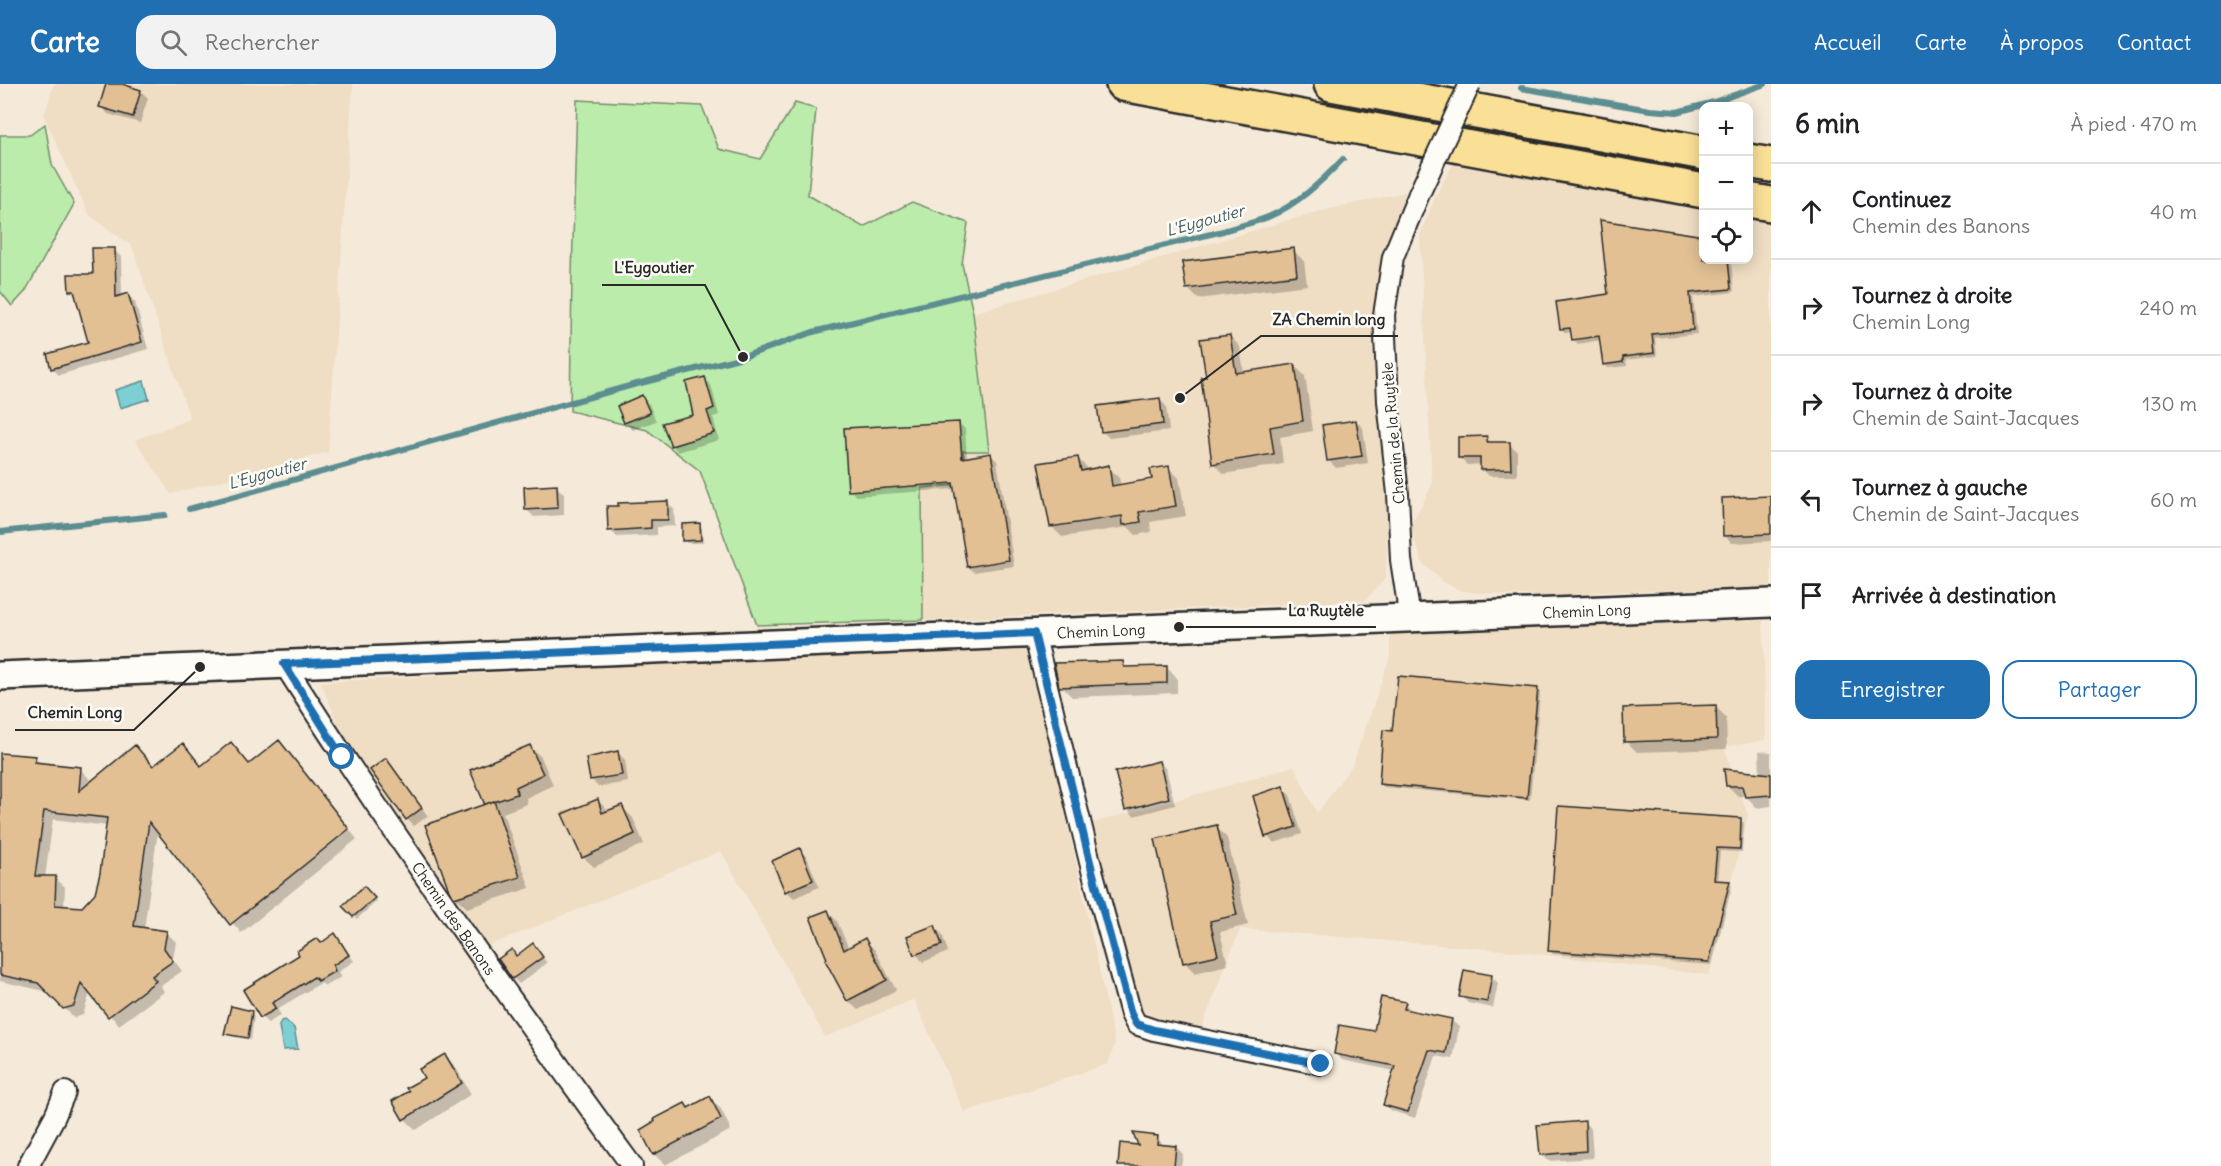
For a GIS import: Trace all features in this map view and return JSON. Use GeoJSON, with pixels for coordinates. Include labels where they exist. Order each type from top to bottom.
{"type":"FeatureCollection","features":[{"type":"Feature","properties":{"kind":"highway"},"geometry":{"type":"LineString","coordinates":[[1123,84],[1699,190]]}},
{"type":"Feature","properties":{"kind":"highway"},"geometry":{"type":"LineString","coordinates":[[1331,84],[1699,152]]}},
{"type":"Feature","properties":{"kind":"highway"},"geometry":{"type":"LineString","coordinates":[[1753,162],[1771,165]]}},
{"type":"Feature","properties":{"kind":"highway"},"geometry":{"type":"LineString","coordinates":[[1753,201],[1771,204]]}},
{"type":"Feature","properties":{"kind":"main road","name":"Chemin Long"},"geometry":{"type":"LineString","coordinates":[[0,676],[1771,603]]}},
{"type":"Feature","properties":{"kind":"street","name":"Chemin de la Ruytèle"},"geometry":{"type":"LineString","coordinates":[[1410,618],[1401,560],[1398,494],[1388,401],[1384,315],[1393,257],[1419,194],[1470,84]]}},
{"type":"Feature","properties":{"kind":"street"},"geometry":{"type":"LineString","coordinates":[[1034,633],[1092,870],[1131,1014],[1136,1024],[1154,1030],[1321,1064]]}},
{"type":"Feature","properties":{"kind":"street","name":"Chemin des Banons"},"geometry":{"type":"LineString","coordinates":[[284,664],[342,757],[504,992],[633,1166]]}},
{"type":"Feature","properties":{"kind":"street"},"geometry":{"type":"LineString","coordinates":[[28,1166],[56,1116],[65,1092]]}},
{"type":"Feature","properties":{"kind":"shaded area"},"geometry":{"type":"Polygon","coordinates":[[[54,84],[353,84],[328,452],[171,494],[135,440],[190,419],[132,246],[89,215],[44,116],[54,84]]]}},
{"type":"Feature","properties":{"kind":"shaded area"},"geometry":{"type":"Polygon","coordinates":[[[1453,164],[1699,208],[1699,264],[1753,264],[1753,219],[1771,222],[1771,587],[1601,592],[1555,596],[1505,595],[1462,591],[1443,582],[1423,564],[1410,527],[1432,485],[1420,236],[1435,197],[1453,164]]]}},
{"type":"Feature","properties":{"kind":"shaded area"},"geometry":{"type":"Polygon","coordinates":[[[1405,192],[1382,273],[1372,346],[1387,494],[1386,578],[1365,601],[923,620],[921,488],[966,484],[963,451],[989,450],[973,313],[1317,212],[1405,192]]]}},
{"type":"Feature","properties":{"kind":"shaded area"},"geometry":{"type":"Polygon","coordinates":[[[1763,621],[1766,740],[1724,747],[1748,815],[1709,975],[1513,951],[1240,929],[1202,1027],[1142,1017],[1088,824],[1294,766],[1317,813],[1353,764],[1390,657],[1390,627],[1763,621]]]}},
{"type":"Feature","properties":{"kind":"shaded area"},"geometry":{"type":"Polygon","coordinates":[[[1029,645],[1115,1043],[1108,1064],[964,1112],[914,999],[825,1037],[721,851],[488,946],[346,744],[321,682],[1029,645]]]}},
{"type":"Feature","properties":{"kind":"green space"},"geometry":{"type":"Polygon","coordinates":[[[577,100],[702,106],[719,149],[760,159],[795,103],[816,109],[808,195],[863,227],[912,202],[968,223],[962,264],[973,313],[989,451],[963,451],[967,484],[922,488],[923,620],[757,625],[700,471],[647,430],[570,411],[577,100]]]}},
{"type":"Feature","properties":{"kind":"green space"},"geometry":{"type":"Polygon","coordinates":[[[45,124],[52,165],[74,204],[25,292],[12,306],[0,291],[0,135],[30,135],[45,124]]]}},
{"type":"Feature","properties":{"kind":"water"},"geometry":{"type":"Polygon","coordinates":[[[144,381],[149,399],[120,408],[115,390],[144,381]]]}},
{"type":"Feature","properties":{"kind":"water"},"geometry":{"type":"Polygon","coordinates":[[[285,1020],[294,1028],[298,1049],[283,1050],[279,1026],[281,1021],[285,1020]]]}},
{"type":"Feature","properties":{"kind":"building"},"geometry":{"type":"Polygon","coordinates":[[[106,84],[122,84],[141,90],[133,117],[99,107],[106,84]]]}},
{"type":"Feature","properties":{"kind":"building"},"geometry":{"type":"Polygon","coordinates":[[[1600,220],[1699,235],[1699,264],[1728,264],[1731,289],[1690,293],[1693,330],[1652,334],[1654,353],[1623,357],[1623,362],[1603,365],[1599,336],[1572,340],[1570,328],[1560,329],[1556,302],[1608,294],[1600,220]]]}},
{"type":"Feature","properties":{"kind":"building"},"geometry":{"type":"Polygon","coordinates":[[[92,248],[115,248],[116,297],[128,293],[142,342],[51,369],[47,354],[88,342],[74,291],[69,291],[68,274],[93,274],[92,248]]]}},
{"type":"Feature","properties":{"kind":"building"},"geometry":{"type":"Polygon","coordinates":[[[1294,248],[1297,275],[1186,289],[1182,262],[1294,248]]]}},
{"type":"Feature","properties":{"kind":"building"},"geometry":{"type":"Polygon","coordinates":[[[1230,335],[1236,373],[1295,364],[1303,421],[1270,427],[1274,454],[1212,464],[1201,377],[1206,377],[1200,339],[1230,335]]]}},
{"type":"Feature","properties":{"kind":"building"},"geometry":{"type":"Polygon","coordinates":[[[705,377],[714,408],[707,411],[714,433],[671,446],[662,423],[693,415],[686,382],[705,377]]]}},
{"type":"Feature","properties":{"kind":"building"},"geometry":{"type":"Polygon","coordinates":[[[642,395],[650,413],[624,423],[617,406],[642,395]]]}},
{"type":"Feature","properties":{"kind":"building"},"geometry":{"type":"Polygon","coordinates":[[[1160,398],[1163,424],[1101,432],[1097,406],[1160,398]]]}},
{"type":"Feature","properties":{"kind":"building"},"geometry":{"type":"Polygon","coordinates":[[[1356,420],[1362,456],[1327,461],[1322,425],[1356,420]]]}},
{"type":"Feature","properties":{"kind":"building"},"geometry":{"type":"Polygon","coordinates":[[[959,422],[962,458],[991,453],[1009,560],[967,567],[953,483],[848,491],[844,428],[959,422]]]}},
{"type":"Feature","properties":{"kind":"building"},"geometry":{"type":"Polygon","coordinates":[[[1487,436],[1487,442],[1510,442],[1511,469],[1480,470],[1480,458],[1458,458],[1458,437],[1487,436]]]}},
{"type":"Feature","properties":{"kind":"building"},"geometry":{"type":"Polygon","coordinates":[[[1078,457],[1081,471],[1109,465],[1112,486],[1152,479],[1150,469],[1169,466],[1176,506],[1139,512],[1141,522],[1123,525],[1122,516],[1050,527],[1038,463],[1078,457]]]}},
{"type":"Feature","properties":{"kind":"building"},"geometry":{"type":"Polygon","coordinates":[[[557,485],[558,508],[525,510],[524,487],[557,485]]]}},
{"type":"Feature","properties":{"kind":"building"},"geometry":{"type":"Polygon","coordinates":[[[1771,496],[1771,534],[1723,536],[1722,498],[1771,496]]]}},
{"type":"Feature","properties":{"kind":"building"},"geometry":{"type":"Polygon","coordinates":[[[668,501],[668,520],[651,520],[651,528],[608,531],[607,506],[618,506],[618,503],[668,501]]]}},
{"type":"Feature","properties":{"kind":"building"},"geometry":{"type":"Polygon","coordinates":[[[700,523],[701,540],[682,541],[682,524],[700,523]]]}},
{"type":"Feature","properties":{"kind":"building"},"geometry":{"type":"Polygon","coordinates":[[[1123,661],[1124,667],[1167,666],[1167,683],[1059,687],[1054,663],[1123,661]]]}},
{"type":"Feature","properties":{"kind":"building"},"geometry":{"type":"Polygon","coordinates":[[[1398,676],[1538,688],[1527,798],[1379,784],[1383,730],[1392,731],[1398,676]]]}},
{"type":"Feature","properties":{"kind":"building"},"geometry":{"type":"Polygon","coordinates":[[[1716,705],[1717,739],[1624,742],[1623,708],[1716,705]]]}},
{"type":"Feature","properties":{"kind":"building"},"geometry":{"type":"Polygon","coordinates":[[[279,740],[349,829],[230,925],[149,822],[134,926],[167,931],[164,948],[173,961],[152,976],[156,981],[108,1017],[81,983],[74,1006],[63,1009],[38,983],[0,975],[0,753],[36,756],[34,762],[81,767],[79,791],[135,745],[153,766],[183,743],[201,766],[231,742],[249,764],[279,740]],[[44,811],[35,876],[56,876],[55,905],[82,907],[95,893],[107,818],[44,811]]]}},
{"type":"Feature","properties":{"kind":"building"},"geometry":{"type":"Polygon","coordinates":[[[530,745],[543,774],[516,787],[517,794],[485,805],[470,770],[530,745]]]}},
{"type":"Feature","properties":{"kind":"building"},"geometry":{"type":"Polygon","coordinates":[[[618,751],[622,775],[590,780],[586,758],[618,751]]]}},
{"type":"Feature","properties":{"kind":"building"},"geometry":{"type":"Polygon","coordinates":[[[386,758],[422,808],[406,820],[370,770],[386,758]]]}},
{"type":"Feature","properties":{"kind":"building"},"geometry":{"type":"Polygon","coordinates":[[[1159,761],[1169,798],[1125,810],[1115,772],[1159,761]]]}},
{"type":"Feature","properties":{"kind":"building"},"geometry":{"type":"Polygon","coordinates":[[[1724,769],[1771,774],[1771,795],[1745,797],[1742,786],[1726,786],[1724,769]]]}},
{"type":"Feature","properties":{"kind":"building"},"geometry":{"type":"Polygon","coordinates":[[[1283,786],[1296,827],[1265,837],[1253,796],[1283,786]]]}},
{"type":"Feature","properties":{"kind":"building"},"geometry":{"type":"Polygon","coordinates":[[[598,799],[602,813],[622,805],[635,834],[582,858],[562,814],[598,799]]]}},
{"type":"Feature","properties":{"kind":"building"},"geometry":{"type":"Polygon","coordinates":[[[494,801],[520,877],[454,898],[425,825],[494,801]]]}},
{"type":"Feature","properties":{"kind":"building"},"geometry":{"type":"Polygon","coordinates":[[[1558,806],[1741,818],[1740,849],[1717,848],[1714,880],[1730,881],[1709,962],[1548,951],[1558,806]]]}},
{"type":"Feature","properties":{"kind":"building"},"geometry":{"type":"Polygon","coordinates":[[[1217,825],[1237,915],[1210,921],[1218,955],[1183,963],[1155,839],[1217,825]]]}},
{"type":"Feature","properties":{"kind":"building"},"geometry":{"type":"Polygon","coordinates":[[[800,848],[813,880],[785,892],[772,861],[800,848]]]}},
{"type":"Feature","properties":{"kind":"building"},"geometry":{"type":"Polygon","coordinates":[[[364,886],[375,898],[353,917],[342,906],[364,886]]]}},
{"type":"Feature","properties":{"kind":"building"},"geometry":{"type":"Polygon","coordinates":[[[828,910],[844,950],[865,938],[887,980],[847,1001],[825,960],[827,959],[810,917],[828,910]]]}},
{"type":"Feature","properties":{"kind":"building"},"geometry":{"type":"Polygon","coordinates":[[[935,925],[942,945],[914,955],[907,936],[935,925]]]}},
{"type":"Feature","properties":{"kind":"building"},"geometry":{"type":"Polygon","coordinates":[[[335,933],[349,955],[333,965],[335,971],[318,981],[314,977],[272,1003],[276,1009],[260,1018],[243,990],[299,955],[297,951],[317,938],[321,943],[335,933]]]}},
{"type":"Feature","properties":{"kind":"building"},"geometry":{"type":"Polygon","coordinates":[[[533,943],[543,957],[512,979],[498,959],[512,949],[516,956],[533,943]]]}},
{"type":"Feature","properties":{"kind":"building"},"geometry":{"type":"Polygon","coordinates":[[[1464,970],[1492,975],[1487,1002],[1459,997],[1464,970]]]}},
{"type":"Feature","properties":{"kind":"building"},"geometry":{"type":"Polygon","coordinates":[[[1381,997],[1406,1002],[1404,1009],[1452,1019],[1446,1053],[1429,1050],[1408,1112],[1383,1105],[1395,1066],[1334,1054],[1339,1025],[1374,1031],[1381,997]]]}},
{"type":"Feature","properties":{"kind":"building"},"geometry":{"type":"Polygon","coordinates":[[[231,1006],[252,1011],[248,1038],[224,1034],[231,1006]]]}},
{"type":"Feature","properties":{"kind":"building"},"geometry":{"type":"Polygon","coordinates":[[[445,1054],[462,1083],[403,1120],[392,1101],[409,1091],[406,1088],[424,1078],[419,1069],[445,1054]]]}},
{"type":"Feature","properties":{"kind":"building"},"geometry":{"type":"Polygon","coordinates":[[[710,1096],[721,1119],[653,1155],[640,1130],[655,1121],[654,1119],[685,1103],[688,1108],[710,1096]]]}},
{"type":"Feature","properties":{"kind":"building"},"geometry":{"type":"Polygon","coordinates":[[[1585,1121],[1586,1151],[1540,1155],[1537,1125],[1585,1121]]]}},
{"type":"Feature","properties":{"kind":"building"},"geometry":{"type":"Polygon","coordinates":[[[1133,1133],[1158,1136],[1157,1144],[1176,1146],[1174,1166],[1118,1166],[1120,1143],[1138,1145],[1133,1133]]]}},
{"type":"Feature","properties":{"kind":"waterway","name":"L'Eygoutier"},"geometry":{"type":"LineString","coordinates":[[1521,88],[1650,110],[1677,112],[1765,84]]}},
{"type":"Feature","properties":{"kind":"waterway","name":"L'Eygoutier"},"geometry":{"type":"LineString","coordinates":[[189,509],[633,385],[743,357],[813,332],[1257,221],[1279,212],[1299,199],[1343,159]]}},
{"type":"Feature","properties":{"kind":"waterway","name":"L'Eygoutier"},"geometry":{"type":"LineString","coordinates":[[0,532],[165,515]]}},
{"type":"Feature","properties":{"kind":"place","name":"L'Eygoutier"},"geometry":{"type":"Point","coordinates":[743,357]}},
{"type":"Feature","properties":{"kind":"place","name":"ZA Chemin long"},"geometry":{"type":"Point","coordinates":[1180,398]}},
{"type":"Feature","properties":{"kind":"place","name":"La Ruytèle"},"geometry":{"type":"Point","coordinates":[1179,627]}},
{"type":"Feature","properties":{"kind":"place","name":"Chemin Long"},"geometry":{"type":"Point","coordinates":[200,667]}},
{"type":"Feature","properties":{"kind":"route"},"geometry":{"type":"LineString","coordinates":[[342,757],[284,664],[1034,633],[1092,870],[1131,1014],[1136,1024],[1154,1030],[1321,1064]]}}]}
